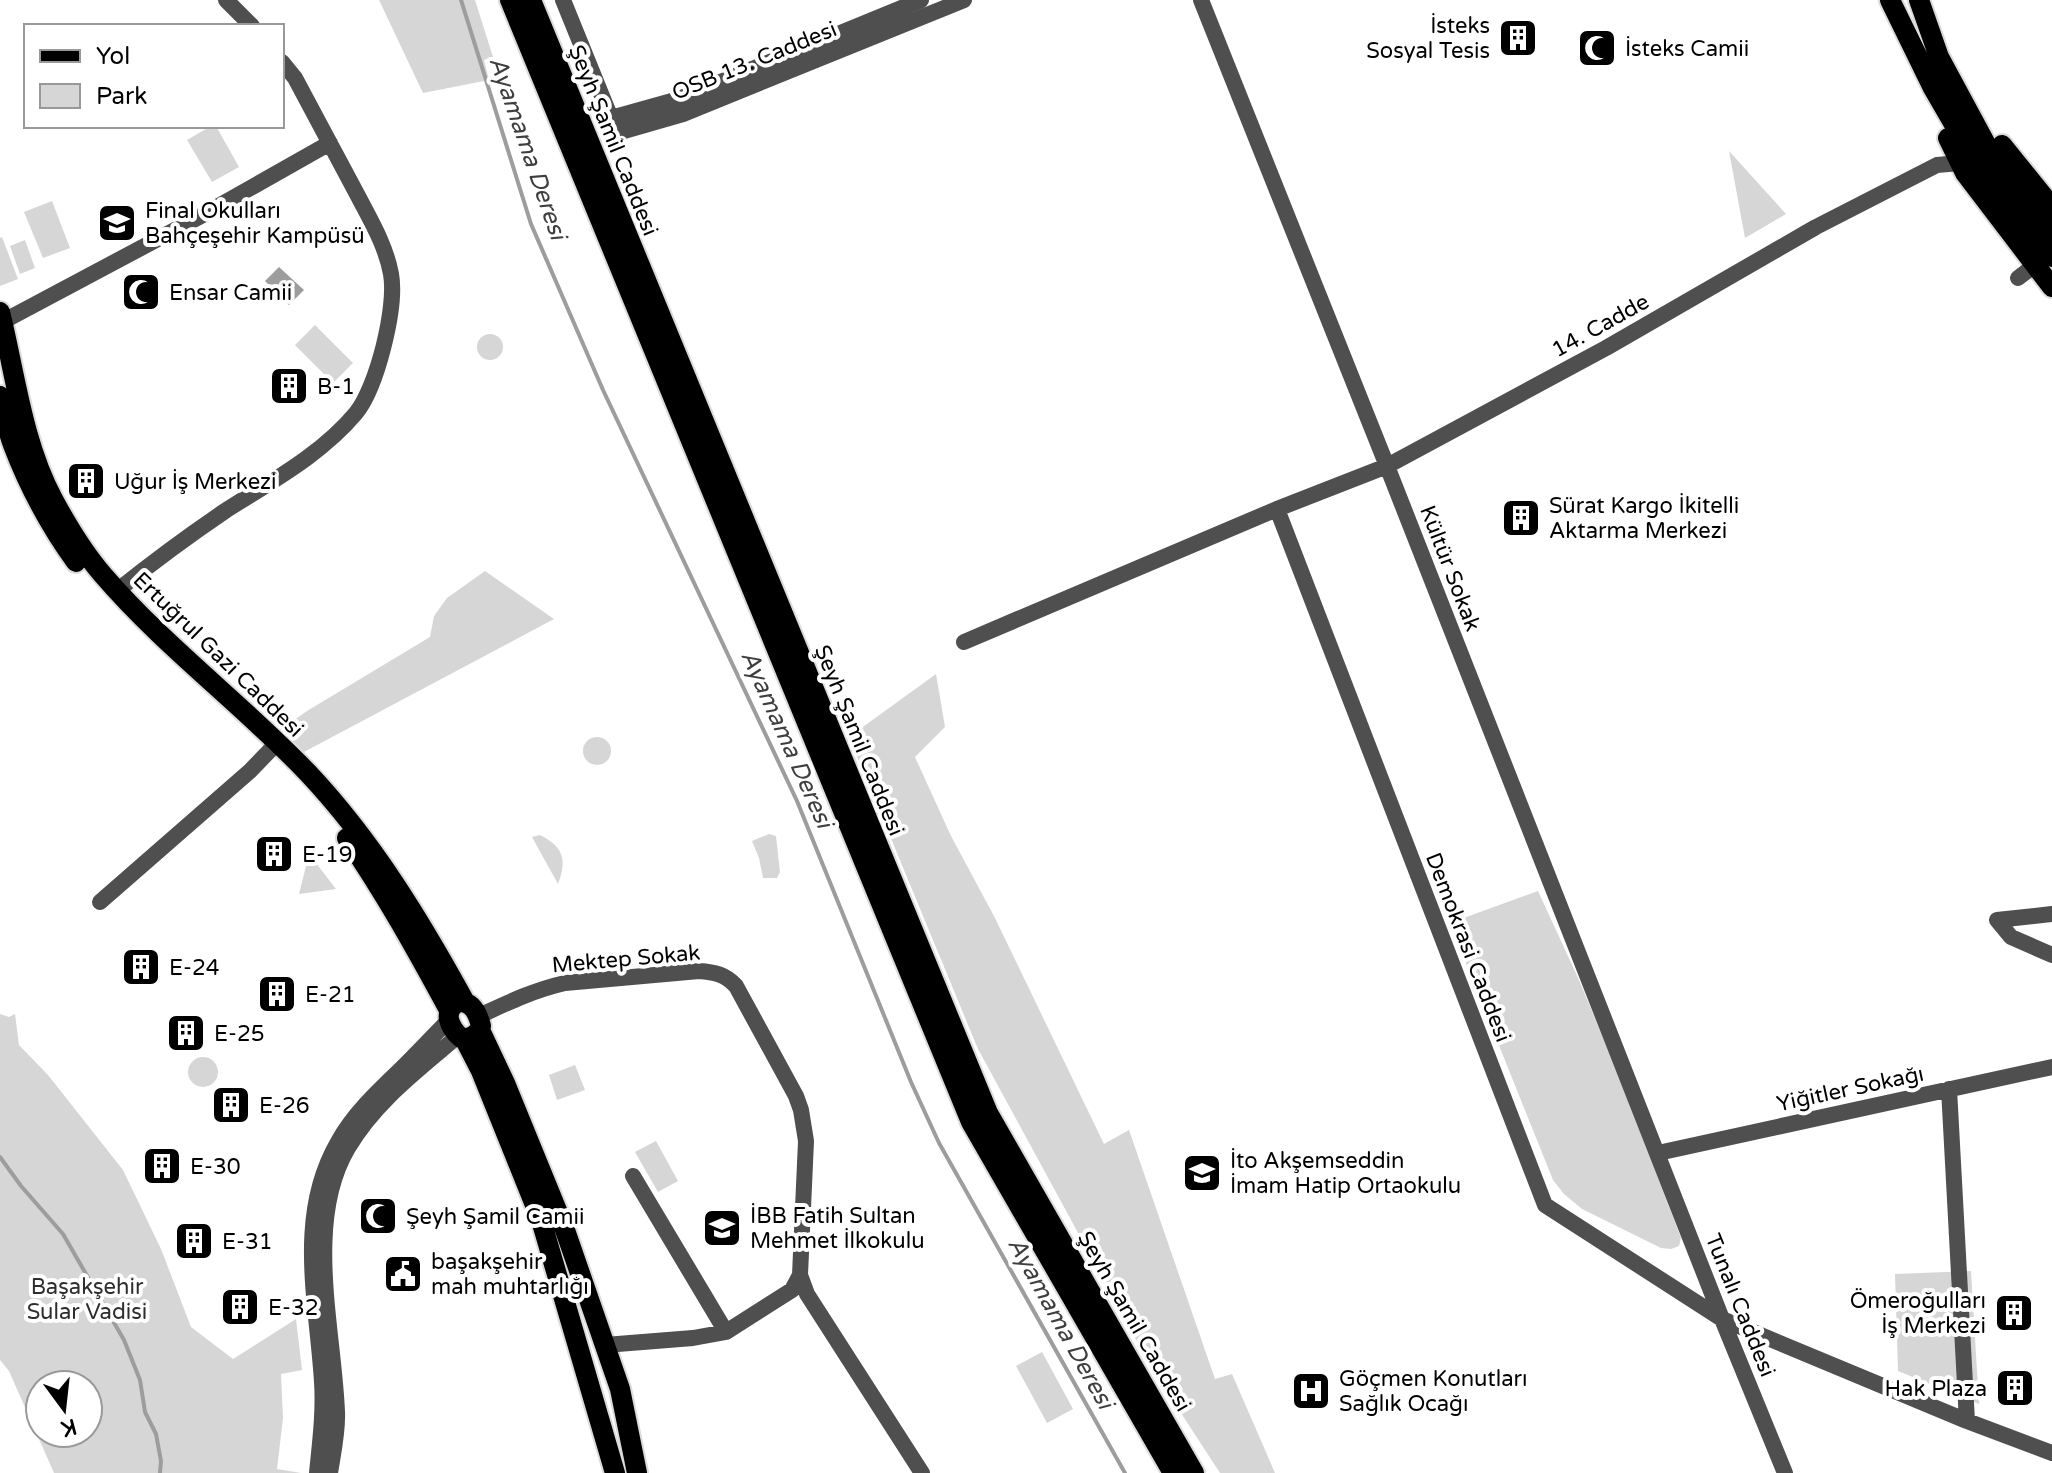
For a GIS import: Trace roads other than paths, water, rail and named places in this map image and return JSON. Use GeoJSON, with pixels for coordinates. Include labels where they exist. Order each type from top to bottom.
{"type":"FeatureCollection","features":[{"type":"Feature","properties":{"kind":"main road","name":"Şeyh Şamil Caddesi"},"geometry":{"type":"LineString","coordinates":[[510,0],[971,1122],[1173,1473]]}},
{"type":"Feature","properties":{"kind":"main road","name":"Şeyh Şamil Caddesi"},"geometry":{"type":"LineString","coordinates":[[531,0],[988,1113],[1194,1473]]}},
{"type":"Feature","properties":{"kind":"main road"},"geometry":{"type":"LineString","coordinates":[[1890,0],[1933,88],[1970,152],[2023,226],[2052,278]]}},
{"type":"Feature","properties":{"kind":"main road"},"geometry":{"type":"LineString","coordinates":[[1919,0],[1939,57],[1988,148],[2052,234]]}},
{"type":"Feature","properties":{"kind":"main road"},"geometry":{"type":"LineString","coordinates":[[1939,57],[2011,158],[2052,207]]}},
{"type":"Feature","properties":{"kind":"main road"},"geometry":{"type":"LineString","coordinates":[[1933,88],[1955,154],[1965,173],[2044,261],[2052,287]]}},
{"type":"Feature","properties":{"kind":"main road","name":"Ertuğrul Gazi Caddesi"},"geometry":{"type":"LineString","coordinates":[[1,320],[35,457],[51,496],[78,541],[102,574],[273,747],[342,831],[375,878],[463,1022],[541,1220],[615,1473]]}},
{"type":"Feature","properties":{"kind":"main road","name":"Ertuğrul Gazi Caddesi"},"geometry":{"type":"LineString","coordinates":[[0,396],[12,442],[29,483],[54,531],[75,561],[104,595],[273,747]]}},
{"type":"Feature","properties":{"kind":"main road"},"geometry":{"type":"LineString","coordinates":[[463,1022],[505,1083],[565,1230],[620,1389],[637,1473]]}},
{"type":"Feature","properties":{"kind":"main road"},"geometry":{"type":"LineString","coordinates":[[579,1350],[588,1358],[596,1357],[603,1352],[605,1345]]}},
{"type":"Feature","properties":{"kind":"main road"},"geometry":{"type":"LineString","coordinates":[[592,1397],[595,1384],[603,1381],[620,1389]]}},
{"type":"Feature","properties":{"kind":"street"},"geometry":{"type":"LineString","coordinates":[[226,0],[250,24]]}},
{"type":"Feature","properties":{"kind":"street"},"geometry":{"type":"LineString","coordinates":[[563,0],[611,118]]}},
{"type":"Feature","properties":{"kind":"street","name":"OSB 13. Caddesi"},"geometry":{"type":"LineString","coordinates":[[921,0],[888,6],[679,99],[611,118],[617,133],[683,114],[964,0]]}},
{"type":"Feature","properties":{"kind":"street","name":"Kültür Sokak"},"geometry":{"type":"LineString","coordinates":[[1201,0],[1658,1153]]}},
{"type":"Feature","properties":{"kind":"street"},"geometry":{"type":"LineString","coordinates":[[888,6],[889,30]]}},
{"type":"Feature","properties":{"kind":"street"},"geometry":{"type":"LineString","coordinates":[[118,590],[179,541],[335,436],[359,410],[385,344],[393,299],[391,274],[381,240],[295,78],[284,64]]}},
{"type":"Feature","properties":{"kind":"street"},"geometry":{"type":"LineString","coordinates":[[1,320],[201,216],[330,143]]}},
{"type":"Feature","properties":{"kind":"street","name":"14. Cadde"},"geometry":{"type":"LineString","coordinates":[[964,642],[1277,509],[1387,466],[1606,348],[1816,227],[1955,154]]}},
{"type":"Feature","properties":{"kind":"street"},"geometry":{"type":"LineString","coordinates":[[2018,278],[2044,261]]}},
{"type":"Feature","properties":{"kind":"street","name":"Demokrasi Caddesi"},"geometry":{"type":"LineString","coordinates":[[1277,509],[1545,1205],[1722,1319],[2052,1453]]}},
{"type":"Feature","properties":{"kind":"street"},"geometry":{"type":"LineString","coordinates":[[100,902],[250,771],[273,747]]}},
{"type":"Feature","properties":{"kind":"street"},"geometry":{"type":"LineString","coordinates":[[2052,914],[1997,920],[2011,937],[2052,955]]}},
{"type":"Feature","properties":{"kind":"street","name":"Mektep Sokak"},"geometry":{"type":"LineString","coordinates":[[463,1022],[545,987],[587,980],[699,971],[713,972],[730,979],[801,1110],[806,1141],[800,1275]]}},
{"type":"Feature","properties":{"kind":"street"},"geometry":{"type":"LineString","coordinates":[[317,1473],[323,1413],[311,1261],[315,1204],[321,1181],[346,1128],[383,1086],[463,1022]]}},
{"type":"Feature","properties":{"kind":"street"},"geometry":{"type":"LineString","coordinates":[[330,1473],[338,1417],[324,1266],[325,1220],[333,1184],[347,1149],[369,1118],[463,1022]]}},
{"type":"Feature","properties":{"kind":"street","name":"Yiğitler Sokağı"},"geometry":{"type":"LineString","coordinates":[[1658,1153],[2052,1067]]}},
{"type":"Feature","properties":{"kind":"street"},"geometry":{"type":"LineString","coordinates":[[1949,1089],[1967,1421]]}},
{"type":"Feature","properties":{"kind":"street","name":"Tunalı Caddesi"},"geometry":{"type":"LineString","coordinates":[[1658,1153],[1785,1473]]}},
{"type":"Feature","properties":{"kind":"street"},"geometry":{"type":"LineString","coordinates":[[633,1176],[726,1332]]}},
{"type":"Feature","properties":{"kind":"street"},"geometry":{"type":"LineString","coordinates":[[605,1345],[693,1338],[726,1332],[792,1290],[800,1275]]}},
{"type":"Feature","properties":{"kind":"street"},"geometry":{"type":"LineString","coordinates":[[800,1275],[807,1294],[922,1473]]}},
{"type":"Feature","properties":{"kind":"waterway","name":"Ayamama Deresi"},"geometry":{"type":"LineString","coordinates":[[461,0],[531,224],[603,390],[797,801],[911,1082],[939,1143],[1125,1473]]}},
{"type":"Feature","properties":{"kind":"waterway"},"geometry":{"type":"LineString","coordinates":[[0,1157],[63,1234],[124,1340],[140,1380],[145,1412],[156,1434],[160,1473]]}},
{"type":"Feature","properties":{"kind":"place","name":"İsteks Sosyal Tesis"},"geometry":{"type":"Point","coordinates":[1518,38]}},
{"type":"Feature","properties":{"kind":"place","name":"İsteks Camii"},"geometry":{"type":"Point","coordinates":[1597,48]}},
{"type":"Feature","properties":{"kind":"place","name":"Final Okulları Bahçeşehir Kampüsü"},"geometry":{"type":"Point","coordinates":[117,223]}},
{"type":"Feature","properties":{"kind":"place","name":"Ensar Camii"},"geometry":{"type":"Point","coordinates":[141,292]}},
{"type":"Feature","properties":{"kind":"place","name":"B-1"},"geometry":{"type":"Point","coordinates":[289,386]}},
{"type":"Feature","properties":{"kind":"place","name":"Uğur İş Merkezi"},"geometry":{"type":"Point","coordinates":[86,481]}},
{"type":"Feature","properties":{"kind":"place","name":"Sürat Kargo İkitelli Aktarma Merkezi"},"geometry":{"type":"Point","coordinates":[1521,518]}},
{"type":"Feature","properties":{"kind":"place","name":"E-19"},"geometry":{"type":"Point","coordinates":[274,854]}},
{"type":"Feature","properties":{"kind":"place","name":"E-24"},"geometry":{"type":"Point","coordinates":[141,967]}},
{"type":"Feature","properties":{"kind":"place","name":"E-21"},"geometry":{"type":"Point","coordinates":[277,994]}},
{"type":"Feature","properties":{"kind":"place","name":"E-25"},"geometry":{"type":"Point","coordinates":[186,1033]}},
{"type":"Feature","properties":{"kind":"place","name":"E-26"},"geometry":{"type":"Point","coordinates":[231,1105]}},
{"type":"Feature","properties":{"kind":"place","name":"E-30"},"geometry":{"type":"Point","coordinates":[162,1166]}},
{"type":"Feature","properties":{"kind":"place","name":"İto Akşemseddin İmam Hatip Ortaokulu"},"geometry":{"type":"Point","coordinates":[1202,1173]}},
{"type":"Feature","properties":{"kind":"place","name":"Şeyh Şamil Camii"},"geometry":{"type":"Point","coordinates":[378,1216]}},
{"type":"Feature","properties":{"kind":"place","name":"İBB Fatih Sultan Mehmet İlkokulu"},"geometry":{"type":"Point","coordinates":[722,1228]}},
{"type":"Feature","properties":{"kind":"place","name":"E-31"},"geometry":{"type":"Point","coordinates":[194,1241]}},
{"type":"Feature","properties":{"kind":"place","name":"başakşehir mah muhtarlığı"},"geometry":{"type":"Point","coordinates":[403,1274]}},
{"type":"Feature","properties":{"kind":"place","name":"E-32"},"geometry":{"type":"Point","coordinates":[240,1307]}},
{"type":"Feature","properties":{"kind":"place","name":"Ömeroğulları İş Merkezi"},"geometry":{"type":"Point","coordinates":[2014,1313]}},
{"type":"Feature","properties":{"kind":"place","name":"Hak Plaza"},"geometry":{"type":"Point","coordinates":[2015,1388]}},
{"type":"Feature","properties":{"kind":"place","name":"Göçmen Konutları Sağlık Ocağı"},"geometry":{"type":"Point","coordinates":[1311,1391]}},
{"type":"Feature","properties":{"kind":"park label","name":"Başakşehir Sular Vadisi"},"geometry":{"type":"Point","coordinates":[87,1298]}}]}
